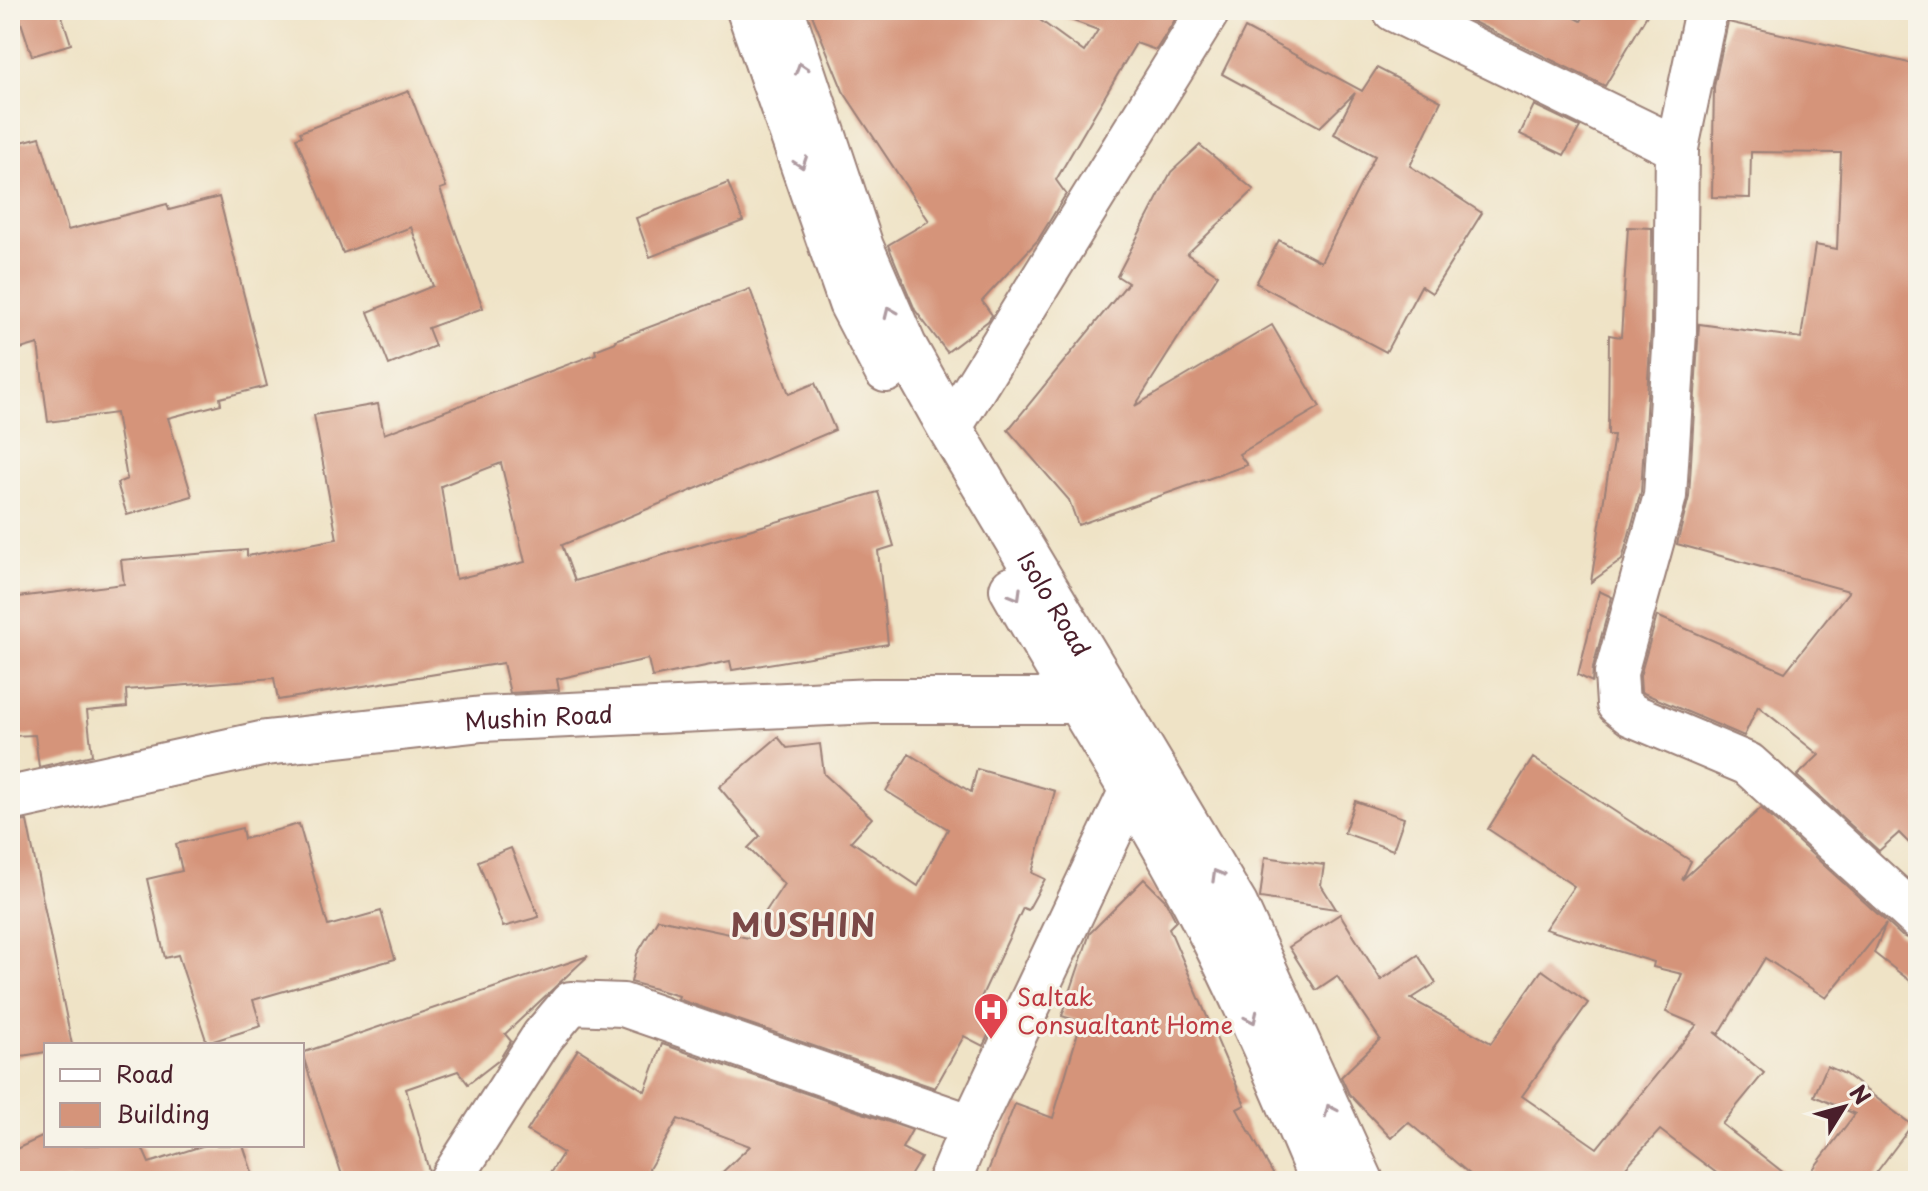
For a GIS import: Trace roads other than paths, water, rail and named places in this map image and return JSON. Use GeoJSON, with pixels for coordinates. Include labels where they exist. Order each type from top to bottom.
{"type":"FeatureCollection","features":[{"type":"Feature","properties":{"kind":"main road","name":"Isolo Road"},"geometry":{"type":"LineString","coordinates":[[749,10],[851,303],[913,418],[1204,919],[1322,1181]]}},
{"type":"Feature","properties":{"kind":"main road","name":"Isolo Road"},"geometry":{"type":"LineString","coordinates":[[782,10],[861,247],[904,346],[1235,905],[1361,1181]]}},
{"type":"Feature","properties":{"kind":"main road","name":"Mushin Road"},"geometry":{"type":"LineString","coordinates":[[10,799],[266,743],[482,719],[873,701],[1076,701]]}},
{"type":"Feature","properties":{"kind":"street"},"geometry":{"type":"LineString","coordinates":[[950,428],[1209,10]]}},
{"type":"Feature","properties":{"kind":"street"},"geometry":{"type":"LineString","coordinates":[[1394,10],[1677,148]]}},
{"type":"Feature","properties":{"kind":"street"},"geometry":{"type":"LineString","coordinates":[[1706,10],[1677,148],[1675,332],[1665,496],[1616,673],[1618,704],[1632,715],[1748,764],[1918,918]]}},
{"type":"Feature","properties":{"kind":"street"},"geometry":{"type":"LineString","coordinates":[[949,1181],[1131,790]]}},
{"type":"Feature","properties":{"kind":"street"},"geometry":{"type":"LineString","coordinates":[[450,1181],[543,1036],[571,1003],[623,1005],[972,1126]]}},
{"type":"Feature","properties":{"kind":"place","name":"Saltak Consualtant Home"},"geometry":{"type":"Point","coordinates":[991,1041]}},
{"type":"Feature","properties":{"kind":"district","name":"MUSHIN"},"geometry":{"type":"Point","coordinates":[804,924]}}]}
